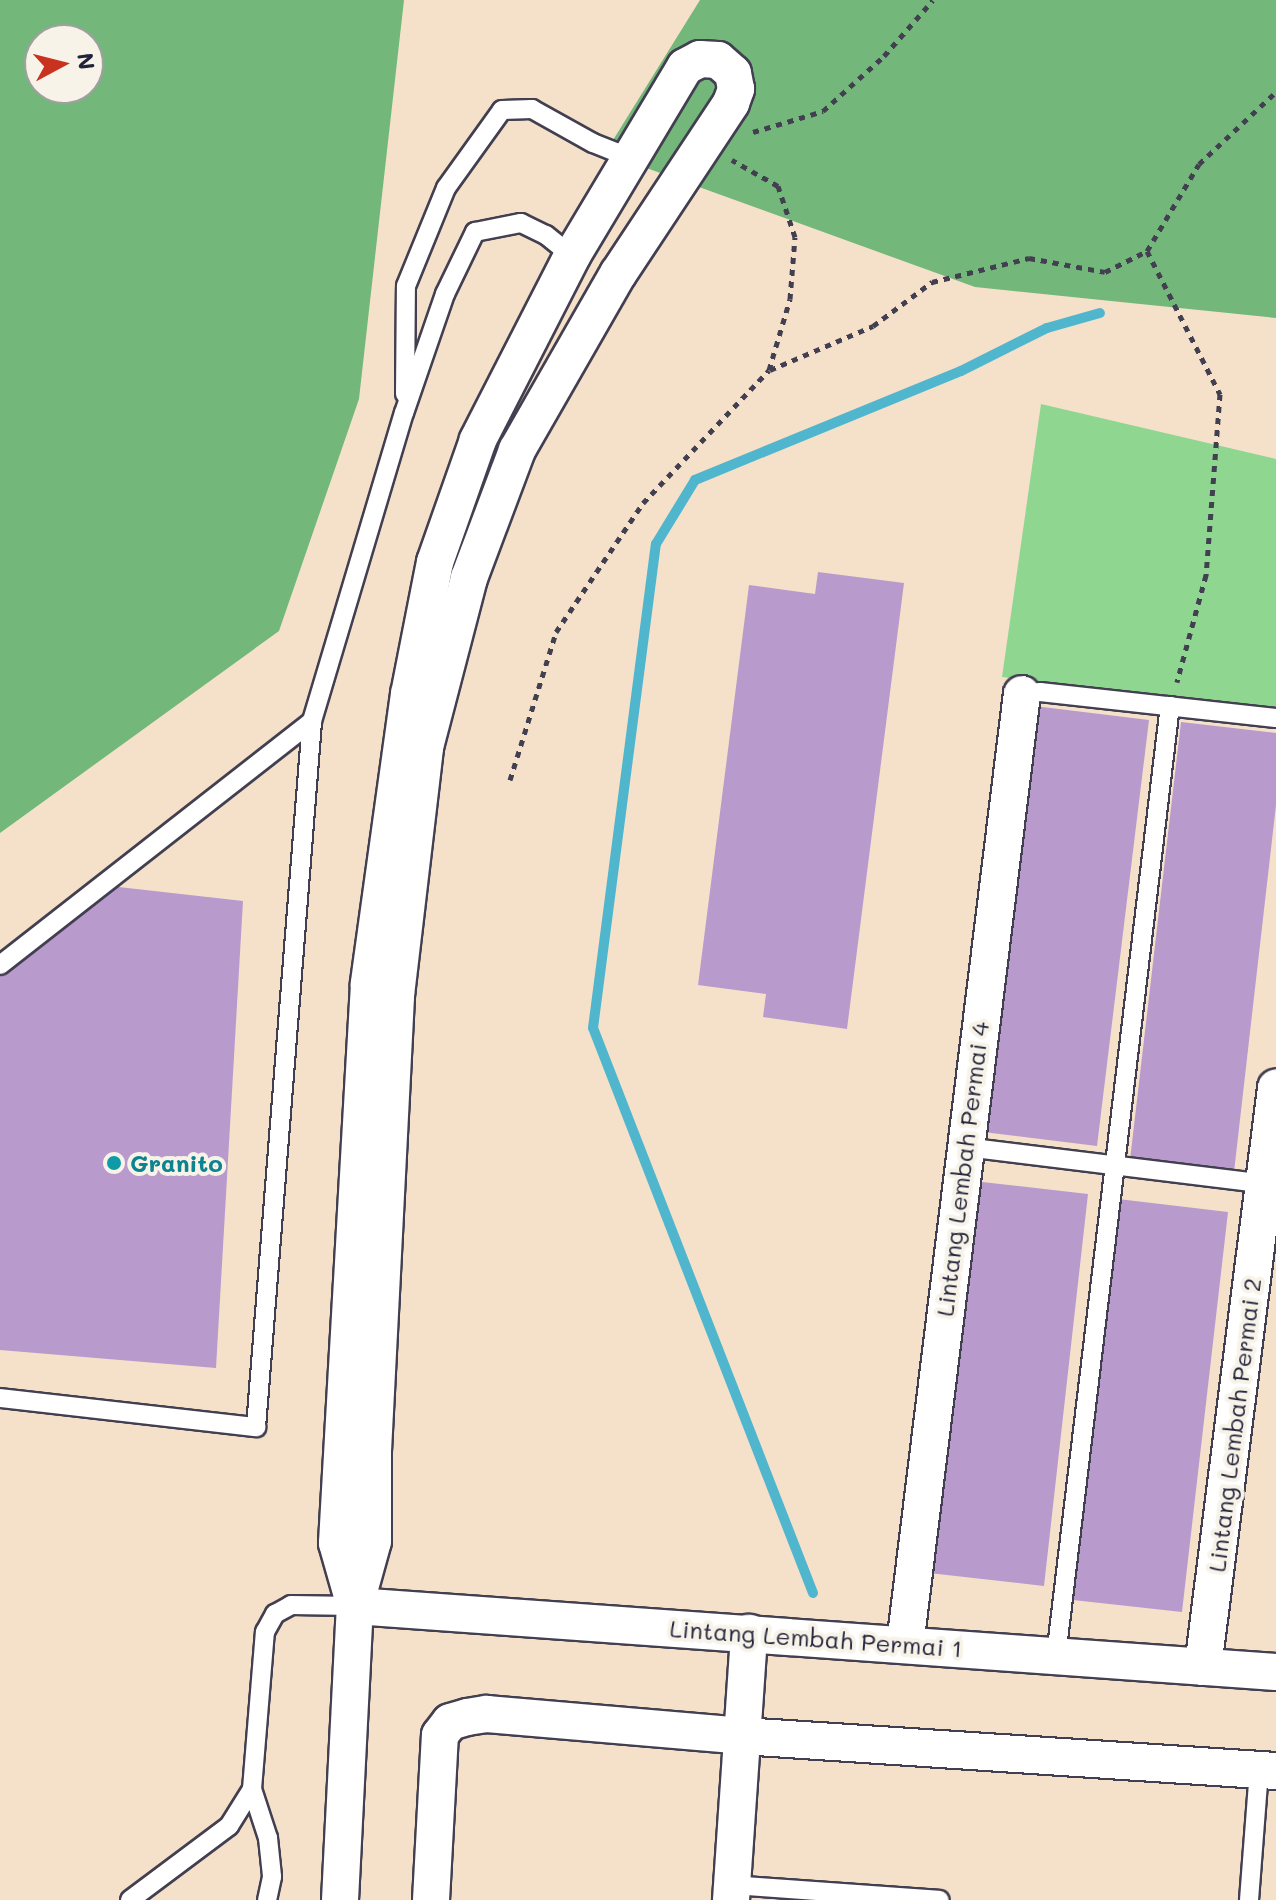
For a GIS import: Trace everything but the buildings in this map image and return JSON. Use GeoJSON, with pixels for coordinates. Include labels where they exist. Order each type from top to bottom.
{"type":"FeatureCollection","features":[{"type":"Feature","properties":{"kind":"street"},"geometry":{"type":"LineString","coordinates":[[340,1900],[355,1606],[373,1541],[373,1451],[396,995],[425,747],[469,578],[517,450],[618,274],[706,146],[736,89],[733,73],[718,60],[700,59],[685,67],[633,159],[572,256],[478,440],[435,562],[409,694],[369,984],[337,1543],[355,1606]]}},
{"type":"Feature","properties":{"kind":"street","name":"Lintang Lembah Permai 4"},"geometry":{"type":"LineString","coordinates":[[905,1645],[1022,694]]}},
{"type":"Feature","properties":{"kind":"street","name":"Lintang Lembah Permai 2"},"geometry":{"type":"LineString","coordinates":[[1203,1667],[1275,1105]]}},
{"type":"Feature","properties":{"kind":"street","name":"Lintang Lembah Permai 1"},"geometry":{"type":"LineString","coordinates":[[355,1606],[1276,1672]]}},
{"type":"Feature","properties":{"kind":"street"},"geometry":{"type":"LineString","coordinates":[[732,1893],[749,1633]]}},
{"type":"Feature","properties":{"kind":"street"},"geometry":{"type":"LineString","coordinates":[[431,1900],[440,1735],[450,1722],[487,1714],[742,1736],[1268,1770]]}},
{"type":"Feature","properties":{"kind":"lane"},"geometry":{"type":"LineString","coordinates":[[404,413],[406,286],[446,188],[502,110],[532,109],[593,143],[633,159]]}},
{"type":"Feature","properties":{"kind":"lane"},"geometry":{"type":"LineString","coordinates":[[0,1398],[256,1427],[312,721],[404,413],[445,294],[475,232],[521,223],[546,235],[572,256]]}},
{"type":"Feature","properties":{"kind":"lane"},"geometry":{"type":"LineString","coordinates":[[1022,694],[1040,692],[1276,718]]}},
{"type":"Feature","properties":{"kind":"lane"},"geometry":{"type":"LineString","coordinates":[[1056,1656],[1170,706]]}},
{"type":"Feature","properties":{"kind":"lane"},"geometry":{"type":"LineString","coordinates":[[0,965],[312,721]]}},
{"type":"Feature","properties":{"kind":"lane"},"geometry":{"type":"LineString","coordinates":[[965,1147],[1265,1184]]}},
{"type":"Feature","properties":{"kind":"lane"},"geometry":{"type":"LineString","coordinates":[[267,1900],[272,1877],[268,1838],[252,1789],[265,1632],[275,1614],[291,1605],[355,1606]]}},
{"type":"Feature","properties":{"kind":"lane"},"geometry":{"type":"LineString","coordinates":[[1249,1900],[1268,1770]]}},
{"type":"Feature","properties":{"kind":"lane"},"geometry":{"type":"LineString","coordinates":[[130,1900],[229,1826],[252,1789]]}},
{"type":"Feature","properties":{"kind":"lane"},"geometry":{"type":"LineString","coordinates":[[732,1893],[939,1900]]}},
{"type":"Feature","properties":{"kind":"path"},"geometry":{"type":"LineString","coordinates":[[706,146],[823,111],[884,56],[933,0]]}},
{"type":"Feature","properties":{"kind":"path"},"geometry":{"type":"LineString","coordinates":[[510,780],[556,632],[643,503],[769,370],[873,326],[932,282],[1029,258],[1105,272],[1147,251],[1199,164],[1276,92]]}},
{"type":"Feature","properties":{"kind":"path"},"geometry":{"type":"LineString","coordinates":[[706,146],[778,186],[795,237],[790,299],[769,370]]}},
{"type":"Feature","properties":{"kind":"path"},"geometry":{"type":"LineString","coordinates":[[1147,251],[1220,394],[1206,575],[1170,706]]}},
{"type":"Feature","properties":{"kind":"green space"},"geometry":{"type":"Polygon","coordinates":[[[0,0],[404,0],[359,399],[279,631],[0,833],[0,0]]]}},
{"type":"Feature","properties":{"kind":"green space"},"geometry":{"type":"Polygon","coordinates":[[[700,0],[1276,0],[1276,318],[975,287],[605,153],[700,0]]]}},
{"type":"Feature","properties":{"kind":"green space"},"geometry":{"type":"Polygon","coordinates":[[[1041,404],[1276,459],[1276,709],[1002,677],[1041,404]]]}},
{"type":"Feature","properties":{"kind":"waterway"},"geometry":{"type":"LineString","coordinates":[[813,1593],[593,1028],[656,544],[695,480],[961,371],[1047,328],[1100,313]]}},
{"type":"Feature","properties":{"kind":"place","name":"Granito"},"geometry":{"type":"Point","coordinates":[114,1163]}}]}
